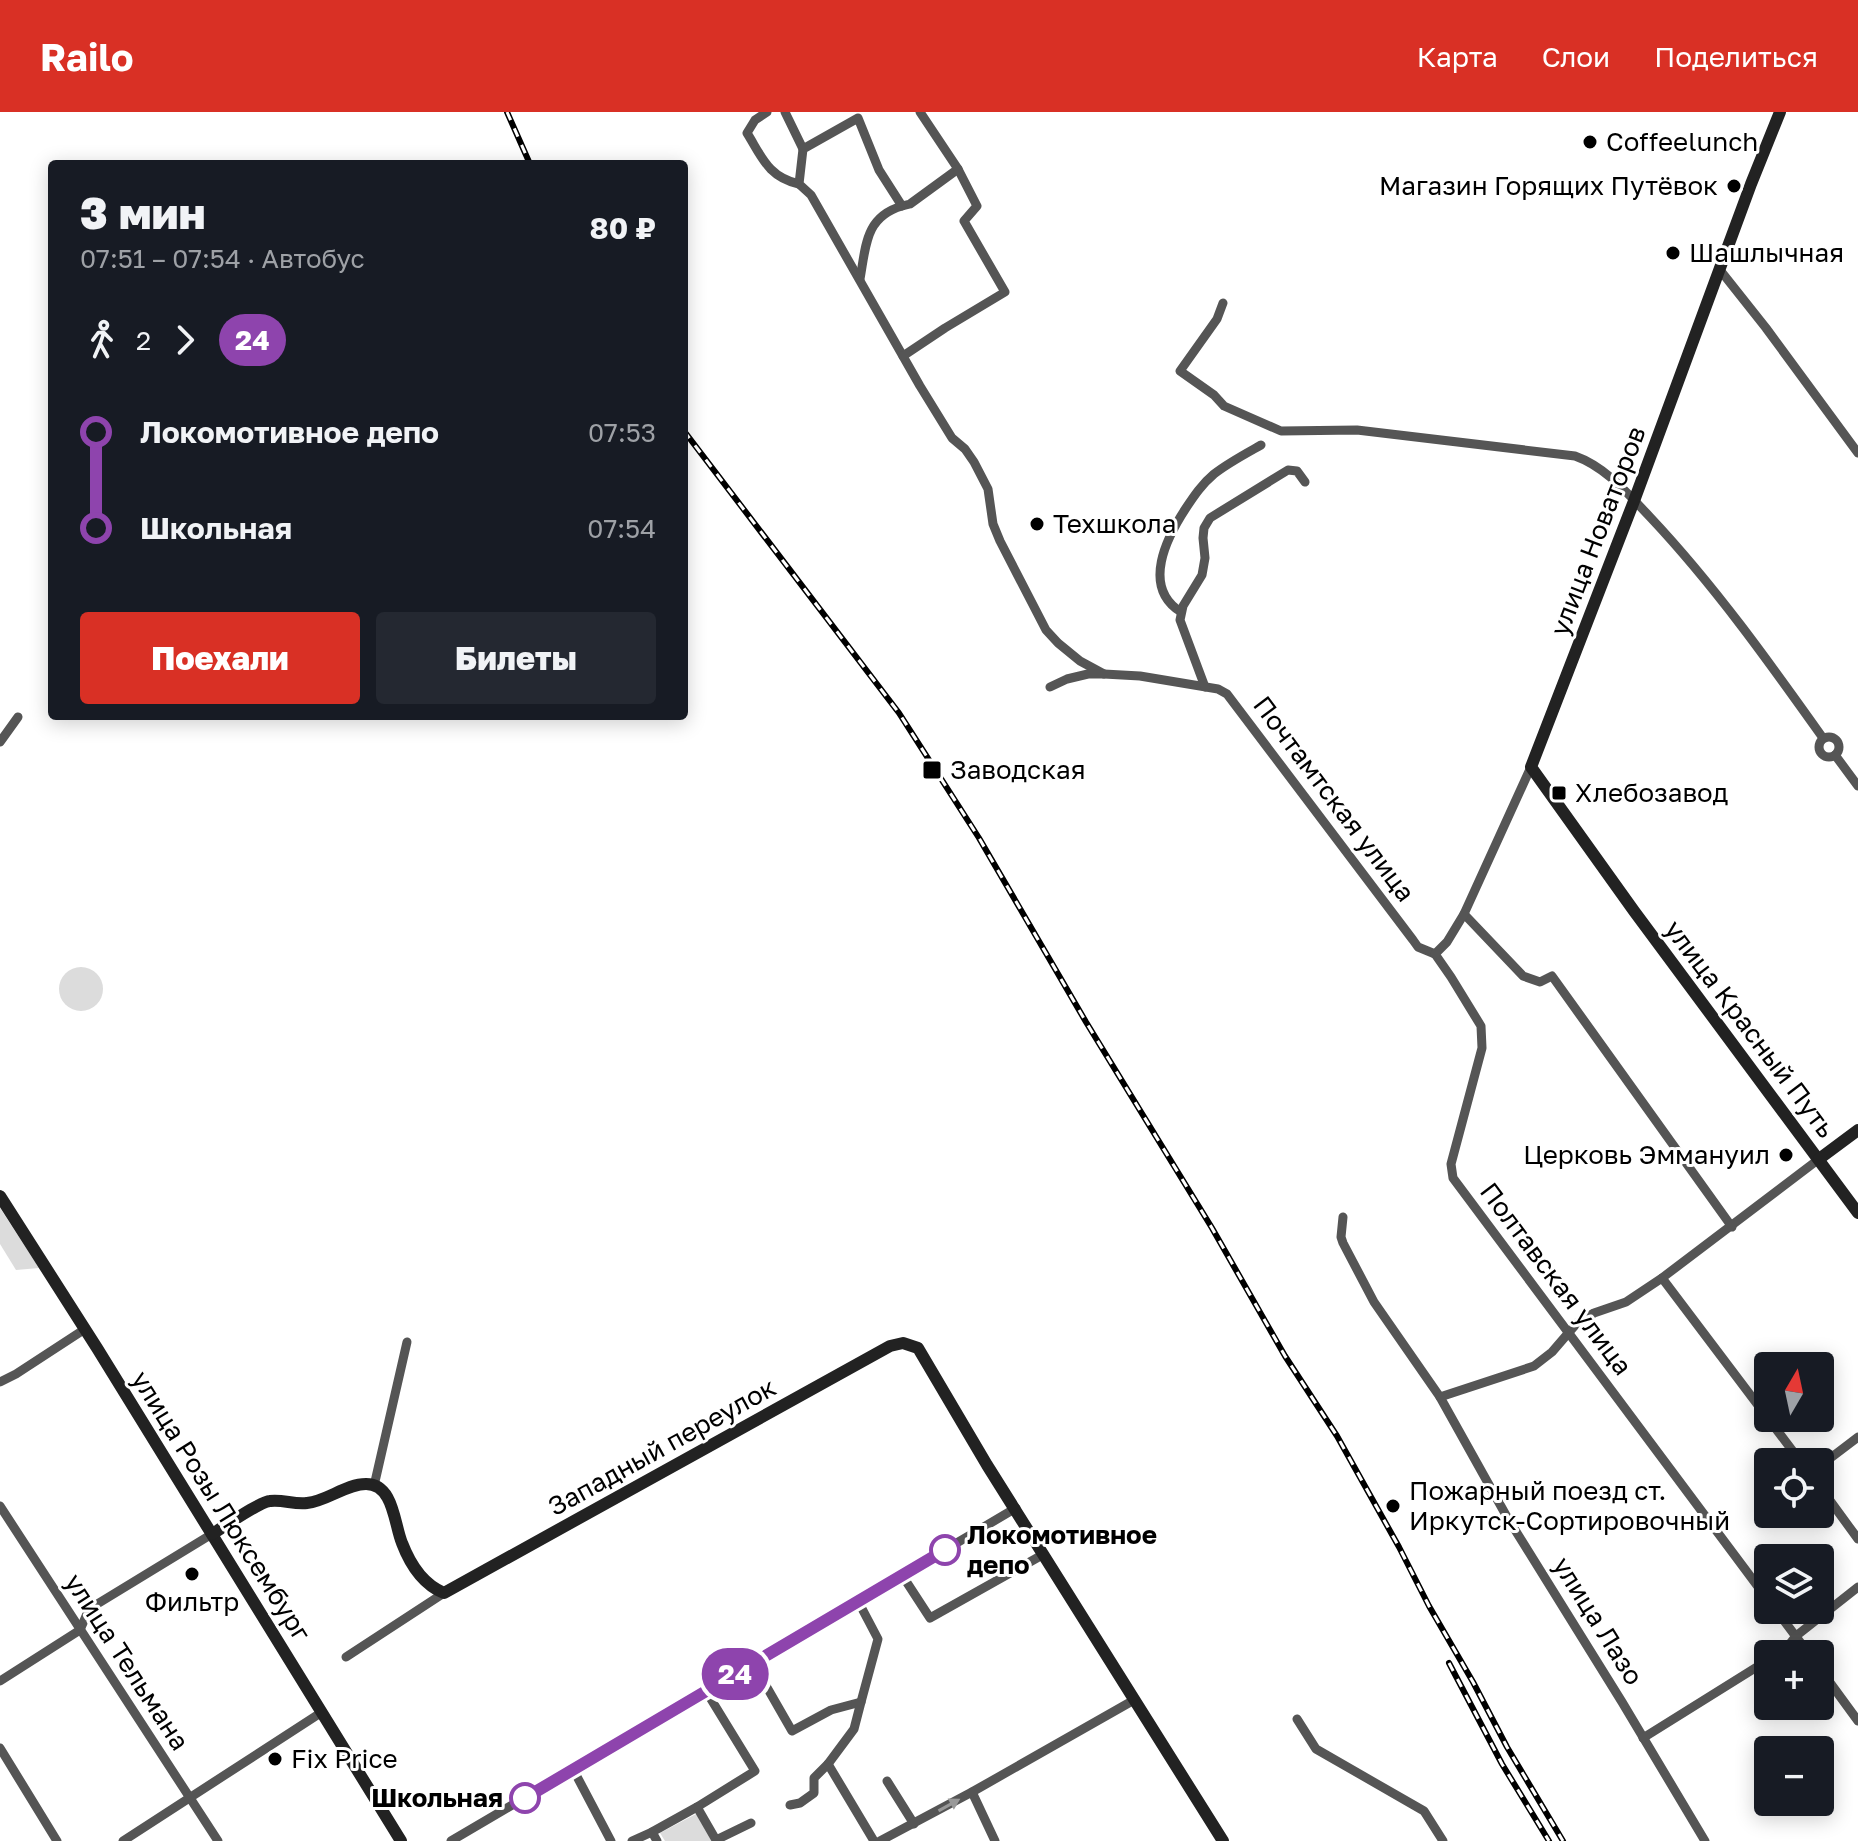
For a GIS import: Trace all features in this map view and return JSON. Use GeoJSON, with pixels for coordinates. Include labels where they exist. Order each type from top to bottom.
{"type":"FeatureCollection","features":[{"type":"Feature","properties":{"kind":"street"},"geometry":{"type":"LineString","coordinates":[[767,112],[755,120],[747,133],[776,176],[799,184],[811,195],[952,438],[974,462],[988,489],[993,524],[1000,541],[1046,630],[1080,661],[1104,674]]}},
{"type":"Feature","properties":{"kind":"street"},"geometry":{"type":"LineString","coordinates":[[785,112],[803,149],[799,184]]}},
{"type":"Feature","properties":{"kind":"street"},"geometry":{"type":"LineString","coordinates":[[903,356],[1005,292],[964,221],[977,206],[958,169],[920,112]]}},
{"type":"Feature","properties":{"kind":"street","name":"улица Новаторов"},"geometry":{"type":"LineString","coordinates":[[1435,954],[1447,942],[1464,914],[1531,767],[1780,112]]}},
{"type":"Feature","properties":{"kind":"street"},"geometry":{"type":"LineString","coordinates":[[803,149],[855,117],[879,170],[902,206]]}},
{"type":"Feature","properties":{"kind":"street"},"geometry":{"type":"LineString","coordinates":[[860,279],[866,243],[874,223],[887,211],[910,204],[958,169]]}},
{"type":"Feature","properties":{"kind":"street"},"geometry":{"type":"LineString","coordinates":[[1720,270],[1858,453]]}},
{"type":"Feature","properties":{"kind":"street"},"geometry":{"type":"LineString","coordinates":[[1223,303],[1217,319],[1180,371],[1224,406],[1281,431],[1357,430],[1575,456],[1608,474],[1682,551],[1823,738],[1831,737],[1837,741],[1839,748],[1835,755],[1857,784]]}},
{"type":"Feature","properties":{"kind":"street"},"geometry":{"type":"LineString","coordinates":[[1181,612],[1168,603],[1161,586],[1163,553],[1171,531],[1196,493],[1213,475],[1261,445]]}},
{"type":"Feature","properties":{"kind":"street"},"geometry":{"type":"LineString","coordinates":[[1205,687],[1180,620],[1181,612],[1202,575],[1206,523],[1288,470],[1297,471],[1305,482]]}},
{"type":"Feature","properties":{"kind":"street","name":"Почтамтская улица"},"geometry":{"type":"LineString","coordinates":[[1050,687],[1067,679],[1104,674],[1140,676],[1218,689],[1227,694],[1418,947],[1435,954]]}},
{"type":"Feature","properties":{"kind":"street"},"geometry":{"type":"LineString","coordinates":[[0,742],[18,717]]}},
{"type":"Feature","properties":{"kind":"street","name":"улица Красный Путь"},"geometry":{"type":"LineString","coordinates":[[1531,767],[1858,1213]]}},
{"type":"Feature","properties":{"kind":"street"},"geometry":{"type":"LineString","coordinates":[[1464,914],[1523,976],[1540,982],[1552,976],[1732,1227]]}},
{"type":"Feature","properties":{"kind":"street","name":"Полтавская улица"},"geometry":{"type":"LineString","coordinates":[[1435,954],[1481,1026],[1482,1048],[1451,1164],[1453,1178],[1754,1581]]}},
{"type":"Feature","properties":{"kind":"street"},"geometry":{"type":"LineString","coordinates":[[1440,1397],[1542,1361],[1574,1325],[1626,1302],[1662,1278],[1858,1130]]}},
{"type":"Feature","properties":{"kind":"street","name":"улица Розы Люксембург"},"geometry":{"type":"LineString","coordinates":[[0,1196],[401,1841]]}},
{"type":"Feature","properties":{"kind":"street","name":"улица Лазо"},"geometry":{"type":"LineString","coordinates":[[1343,1217],[1343,1243],[1374,1302],[1440,1397],[1507,1517],[1705,1841]]}},
{"type":"Feature","properties":{"kind":"street"},"geometry":{"type":"LineString","coordinates":[[1662,1278],[1790,1448]]}},
{"type":"Feature","properties":{"kind":"street"},"geometry":{"type":"LineString","coordinates":[[0,1382],[85,1329]]}},
{"type":"Feature","properties":{"kind":"street"},"geometry":{"type":"LineString","coordinates":[[374,1486],[407,1342]]}},
{"type":"Feature","properties":{"kind":"street","name":"Западный переулок"},"geometry":{"type":"LineString","coordinates":[[444,1593],[890,1346],[903,1343],[918,1348],[1016,1508]]}},
{"type":"Feature","properties":{"kind":"street"},"geometry":{"type":"LineString","coordinates":[[1834,1455],[1858,1437]]}},
{"type":"Feature","properties":{"kind":"street"},"geometry":{"type":"LineString","coordinates":[[0,1681],[80,1630],[89,1609],[268,1500],[307,1503],[367,1484],[381,1489],[390,1502],[402,1543],[417,1573],[430,1588],[444,1593]]}},
{"type":"Feature","properties":{"kind":"street","name":"улица Тельмана"},"geometry":{"type":"LineString","coordinates":[[0,1506],[218,1841]]}},
{"type":"Feature","properties":{"kind":"street"},"geometry":{"type":"LineString","coordinates":[[1834,1506],[1858,1539]]}},
{"type":"Feature","properties":{"kind":"street"},"geometry":{"type":"LineString","coordinates":[[451,1841],[1016,1508],[1223,1841]]}},
{"type":"Feature","properties":{"kind":"street"},"geometry":{"type":"LineString","coordinates":[[902,1575],[930,1618],[1044,1554]]}},
{"type":"Feature","properties":{"kind":"street"},"geometry":{"type":"LineString","coordinates":[[1793,1640],[1858,1587]]}},
{"type":"Feature","properties":{"kind":"street"},"geometry":{"type":"LineString","coordinates":[[346,1657],[444,1593]]}},
{"type":"Feature","properties":{"kind":"street"},"geometry":{"type":"LineString","coordinates":[[790,1805],[800,1803],[814,1793],[814,1778],[850,1736],[878,1639],[858,1601]]}},
{"type":"Feature","properties":{"kind":"street"},"geometry":{"type":"LineString","coordinates":[[1787,1624],[1799,1640]]}},
{"type":"Feature","properties":{"kind":"street"},"geometry":{"type":"LineString","coordinates":[[753,1663],[792,1731],[831,1710],[861,1702]]}},
{"type":"Feature","properties":{"kind":"street"},"geometry":{"type":"LineString","coordinates":[[1643,1738],[1754,1669]]}},
{"type":"Feature","properties":{"kind":"street"},"geometry":{"type":"LineString","coordinates":[[1834,1688],[1858,1721]]}},
{"type":"Feature","properties":{"kind":"street"},"geometry":{"type":"LineString","coordinates":[[632,1841],[655,1836],[755,1771],[706,1691]]}},
{"type":"Feature","properties":{"kind":"street"},"geometry":{"type":"LineString","coordinates":[[828,1764],[877,1841],[914,1824],[1134,1700]]}},
{"type":"Feature","properties":{"kind":"street"},"geometry":{"type":"LineString","coordinates":[[123,1841],[322,1712]]}},
{"type":"Feature","properties":{"kind":"street"},"geometry":{"type":"LineString","coordinates":[[1297,1719],[1316,1749],[1424,1811],[1443,1841]]}},
{"type":"Feature","properties":{"kind":"street"},"geometry":{"type":"LineString","coordinates":[[0,1748],[57,1841]]}},
{"type":"Feature","properties":{"kind":"street"},"geometry":{"type":"LineString","coordinates":[[573,1769],[611,1841]]}},
{"type":"Feature","properties":{"kind":"street"},"geometry":{"type":"LineString","coordinates":[[887,1781],[914,1824]]}},
{"type":"Feature","properties":{"kind":"street"},"geometry":{"type":"LineString","coordinates":[[972,1792],[995,1841]]}},
{"type":"Feature","properties":{"kind":"street"},"geometry":{"type":"LineString","coordinates":[[697,1807],[716,1841],[751,1823]]}},
{"type":"Feature","properties":{"kind":"shaded area"},"geometry":{"type":"Polygon","coordinates":[[[81,967],[97,973],[103,989],[97,1005],[81,1011],[65,1005],[59,989],[65,973],[81,967]]]}},
{"type":"Feature","properties":{"kind":"shaded area"},"geometry":{"type":"Polygon","coordinates":[[[0,1208],[39,1268],[16,1270],[0,1244],[0,1208]]]}},
{"type":"Feature","properties":{"kind":"shaded area"},"geometry":{"type":"Polygon","coordinates":[[[696,1814],[711,1841],[665,1841],[660,1833],[696,1814]]]}},
{"type":"Feature","properties":{"kind":"railway"},"geometry":{"type":"LineString","coordinates":[[507,112],[528,160]]}},
{"type":"Feature","properties":{"kind":"railway"},"geometry":{"type":"LineString","coordinates":[[688,436],[899,713],[979,838],[1285,1356],[1337,1436],[1507,1747],[1563,1841]]}},
{"type":"Feature","properties":{"kind":"railway"},"geometry":{"type":"LineString","coordinates":[[1449,1663],[1502,1764],[1549,1841]]}},
{"type":"Feature","properties":{"kind":"bus line","name":"24"},"geometry":{"type":"LineString","coordinates":[[525,1798],[945,1550]]}},
{"type":"Feature","properties":{"kind":"place","name":"Coffeelunch"},"geometry":{"type":"Point","coordinates":[1590,142]}},
{"type":"Feature","properties":{"kind":"place","name":"Магазин Горящих Путёвок"},"geometry":{"type":"Point","coordinates":[1734,186]}},
{"type":"Feature","properties":{"kind":"place","name":"Шашлычная"},"geometry":{"type":"Point","coordinates":[1673,253]}},
{"type":"Feature","properties":{"kind":"place","name":"Техшкола"},"geometry":{"type":"Point","coordinates":[1037,524]}},
{"type":"Feature","properties":{"kind":"place","name":"Заводская"},"geometry":{"type":"Point","coordinates":[932,770]}},
{"type":"Feature","properties":{"kind":"place","name":"Хлебозавод"},"geometry":{"type":"Point","coordinates":[1559,793]}},
{"type":"Feature","properties":{"kind":"place","name":"Церковь Эммануил"},"geometry":{"type":"Point","coordinates":[1786,1155]}},
{"type":"Feature","properties":{"kind":"place","name":"Пожарный поезд ст. Иркутск-Сортировочный"},"geometry":{"type":"Point","coordinates":[1393,1506]}},
{"type":"Feature","properties":{"kind":"place","name":"Локомотивное депо"},"geometry":{"type":"Point","coordinates":[945,1550]}},
{"type":"Feature","properties":{"kind":"place","name":"Фильтр"},"geometry":{"type":"Point","coordinates":[192,1574]}},
{"type":"Feature","properties":{"kind":"place","name":"Fix Price"},"geometry":{"type":"Point","coordinates":[275,1759]}},
{"type":"Feature","properties":{"kind":"place","name":"Школьная"},"geometry":{"type":"Point","coordinates":[525,1798]}}]}
